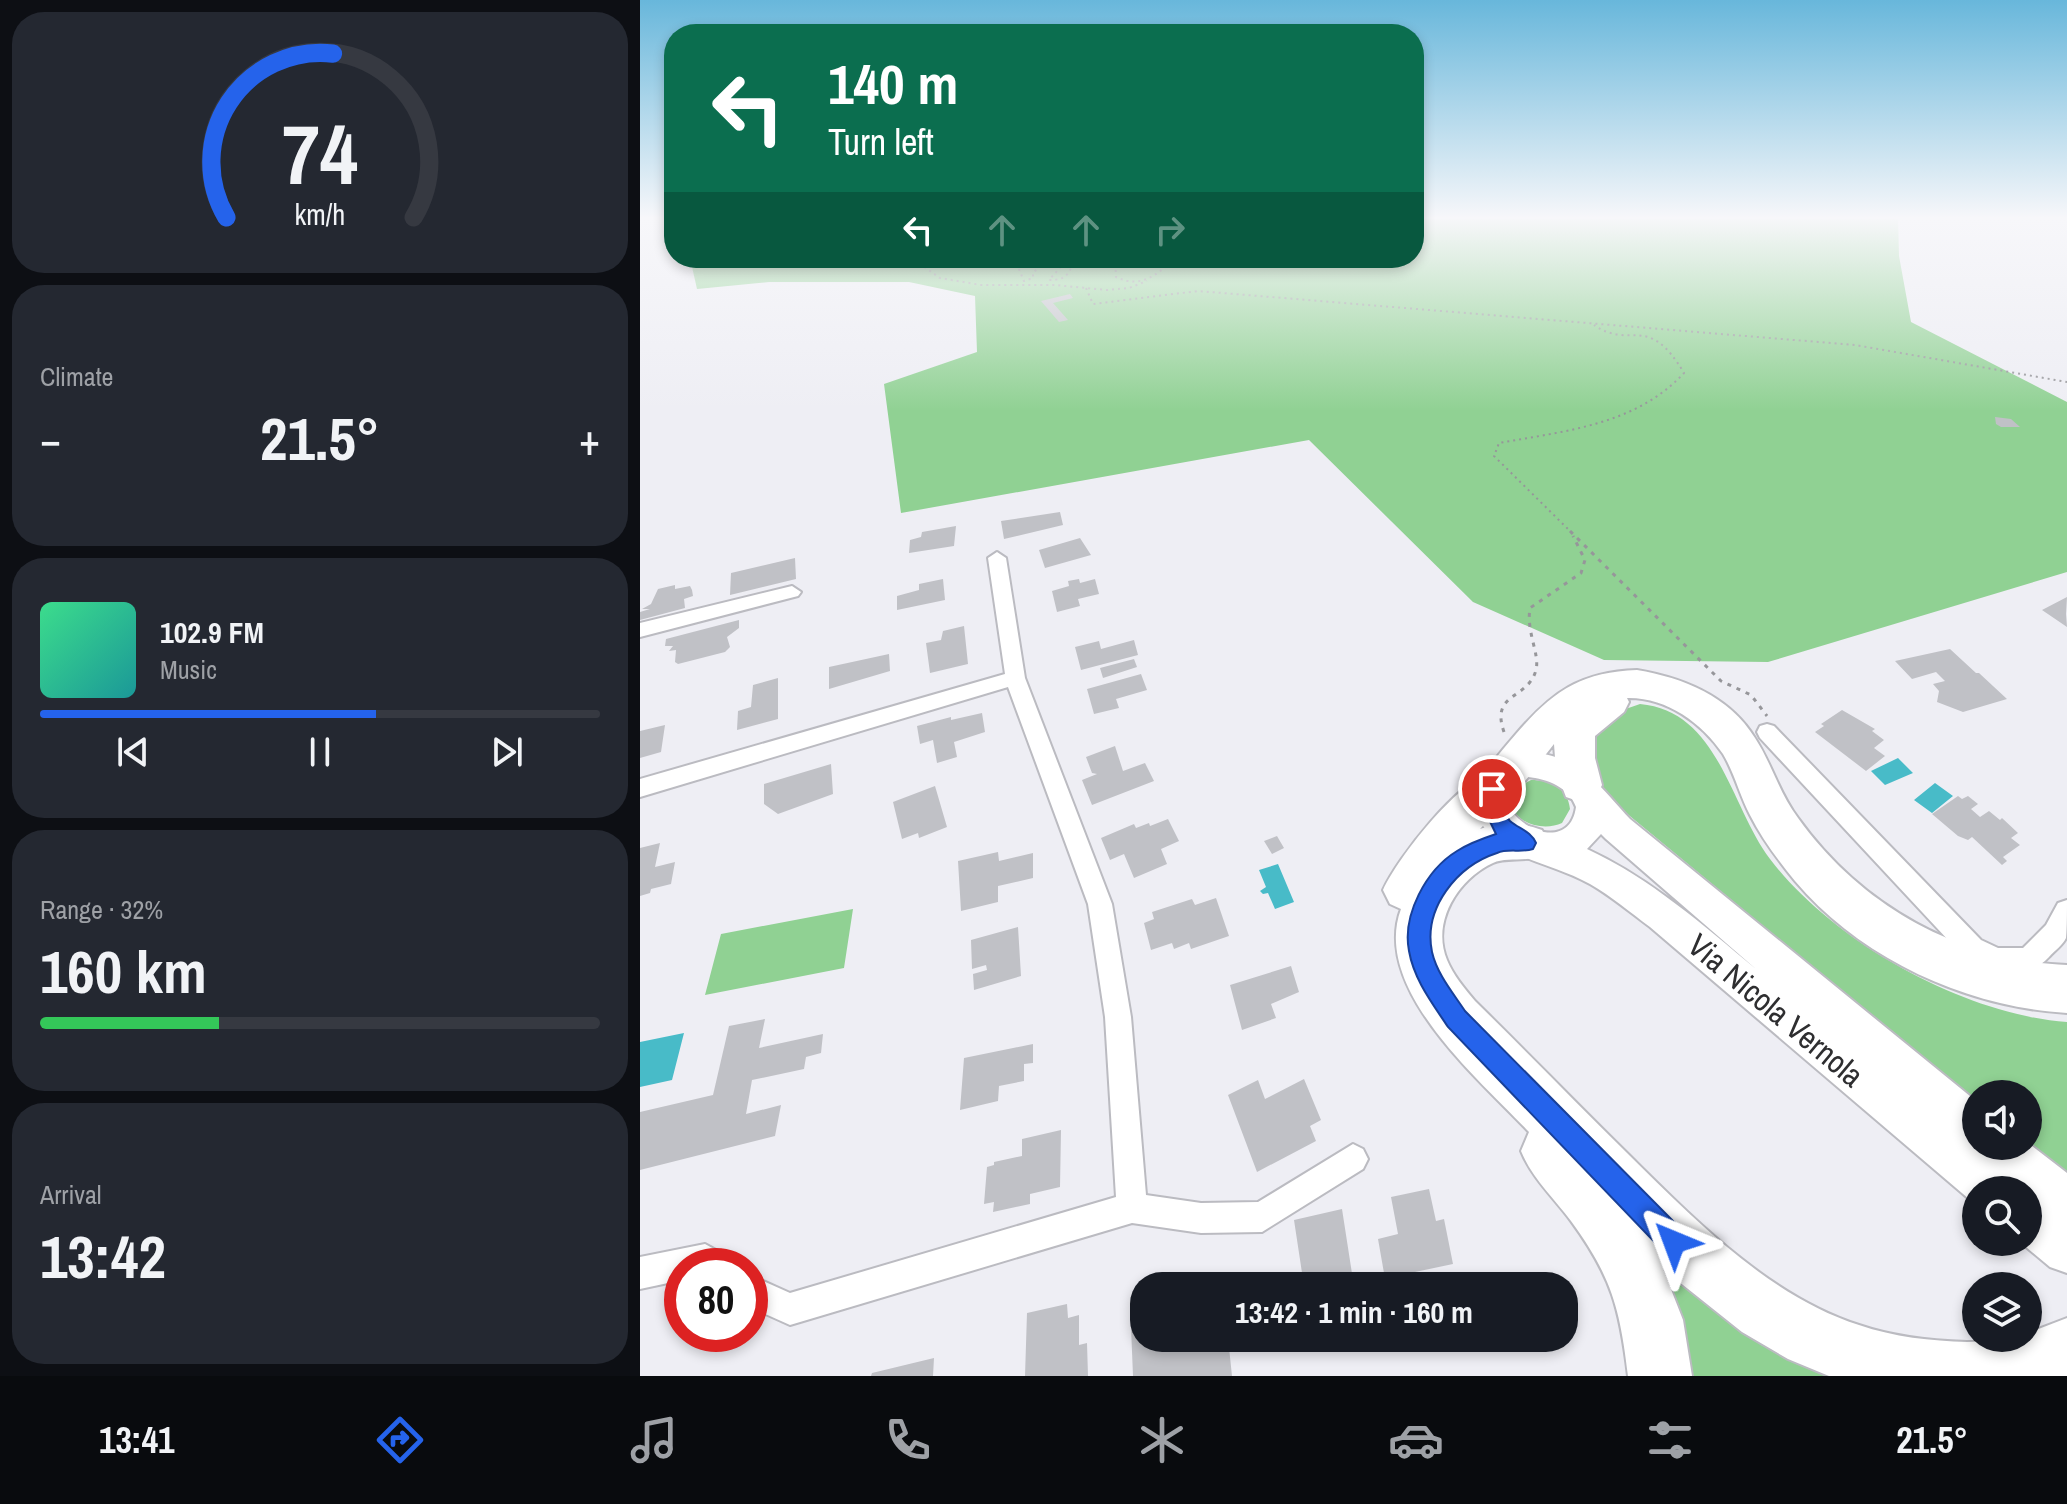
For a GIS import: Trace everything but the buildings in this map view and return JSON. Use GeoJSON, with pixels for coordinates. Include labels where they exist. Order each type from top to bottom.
{"type":"FeatureCollection","features":[{"type":"Feature","properties":{"kind":"highway"},"geometry":{"type":"LineString","coordinates":[[1660,1376],[1652,1321],[1621,1243],[1582,1186],[1438,1034],[1416,1005],[1402,976],[1396,947],[1398,917],[1407,887],[1503,766],[1567,705],[1610,685],[1636,682],[1685,697],[1725,728],[1741,749],[1760,794],[1788,840],[1821,878],[1860,913],[1937,958],[2004,983],[2067,989]]}},
{"type":"Feature","properties":{"kind":"highway"},"geometry":{"type":"LineString","coordinates":[[1585,791],[1572,756],[1575,733],[1587,715],[1609,702],[1634,696],[1656,698],[1678,707],[1703,726],[1719,747],[1755,821],[1777,854],[1807,890],[1851,928],[1900,959],[1949,984],[2009,1006],[2067,1013]]}},
{"type":"Feature","properties":{"kind":"highway"},"geometry":{"type":"LineString","coordinates":[[1537,845],[1498,842],[1463,858],[1443,877],[1427,900],[1420,924],[1420,951],[1433,984],[1457,1019],[1674,1242],[1733,1293],[1795,1333],[1863,1362],[1931,1376],[2008,1371],[2049,1359],[2067,1349]]}},
{"type":"Feature","properties":{"kind":"main road"},"geometry":{"type":"LineString","coordinates":[[1540,764],[1570,774],[1585,791],[1592,811],[1589,825],[1579,837],[1565,844],[1537,845],[1501,825],[1490,801],[1503,766],[1540,764]]}},
{"type":"Feature","properties":{"kind":"main road","name":"Via Nicola Vernola"},"geometry":{"type":"LineString","coordinates":[[1585,791],[1618,829],[1962,1117]]}},
{"type":"Feature","properties":{"kind":"main road","name":"Via Nicola Vernola"},"geometry":{"type":"LineString","coordinates":[[1537,845],[1605,874],[1663,915],[1976,1176]]}},
{"type":"Feature","properties":{"kind":"main road"},"geometry":{"type":"LineString","coordinates":[[2014,1160],[2067,1202]]}},
{"type":"Feature","properties":{"kind":"main road"},"geometry":{"type":"LineString","coordinates":[[2042,1230],[2067,1250]]}},
{"type":"Feature","properties":{"kind":"street"},"geometry":{"type":"LineString","coordinates":[[997,558],[1015,678],[1100,904],[1118,1017],[1132,1208]]}},
{"type":"Feature","properties":{"kind":"street"},"geometry":{"type":"LineString","coordinates":[[640,630],[792,592]]}},
{"type":"Feature","properties":{"kind":"street"},"geometry":{"type":"LineString","coordinates":[[640,788],[1015,678]]}},
{"type":"Feature","properties":{"kind":"street"},"geometry":{"type":"LineString","coordinates":[[1767,732],[1972,948],[1996,960],[2029,960],[2055,933],[2067,911]]}},
{"type":"Feature","properties":{"kind":"street"},"geometry":{"type":"LineString","coordinates":[[768,1299],[790,1309],[1132,1208],[1201,1218],[1262,1217],[1353,1159]]}},
{"type":"Feature","properties":{"kind":"street"},"geometry":{"type":"LineString","coordinates":[[640,1273],[664,1268]]}},
{"type":"Feature","properties":{"kind":"path"},"geometry":{"type":"LineString","coordinates":[[971,283],[1020,283]]}},
{"type":"Feature","properties":{"kind":"path"},"geometry":{"type":"LineString","coordinates":[[1028,283],[1086,288],[1129,288],[1141,283]]}},
{"type":"Feature","properties":{"kind":"path"},"geometry":{"type":"LineString","coordinates":[[1086,288],[1093,304],[1198,291],[1855,345],[2067,382]]}},
{"type":"Feature","properties":{"kind":"path"},"geometry":{"type":"LineString","coordinates":[[1592,323],[1605,334],[1647,335],[1667,348],[1684,373],[1675,386],[1625,417],[1499,443],[1494,456],[1721,681],[1751,695],[1765,710],[1767,732]]}},
{"type":"Feature","properties":{"kind":"path"},"geometry":{"type":"LineString","coordinates":[[1503,766],[1498,719],[1501,707],[1535,676],[1538,662],[1528,626],[1530,608],[1581,573],[1585,560],[1571,533]]}},
{"type":"Feature","properties":{"kind":"green space"},"geometry":{"type":"Polygon","coordinates":[[[696,283],[757,283],[697,289],[696,283]]]}},
{"type":"Feature","properties":{"kind":"green space"},"geometry":{"type":"Polygon","coordinates":[[[915,283],[1904,283],[1911,322],[2067,402],[2067,572],[1768,662],[1604,660],[1473,602],[1309,440],[901,513],[884,384],[977,352],[975,296],[915,283]]]}},
{"type":"Feature","properties":{"kind":"green space"},"geometry":{"type":"Polygon","coordinates":[[[1640,704],[1667,710],[1688,724],[1720,764],[1770,859],[1796,889],[1864,945],[1903,969],[1986,1005],[2067,1022],[2067,1177],[2042,1156],[2042,1080],[1962,1080],[1962,1090],[1608,798],[1595,784],[1587,735],[1617,712],[1640,704]]]}},
{"type":"Feature","properties":{"kind":"green space"},"geometry":{"type":"Polygon","coordinates":[[[1531,780],[1552,784],[1566,796],[1570,809],[1562,823],[1533,825],[1517,815],[1512,799],[1516,788],[1531,780]]]}},
{"type":"Feature","properties":{"kind":"green space"},"geometry":{"type":"Polygon","coordinates":[[[853,909],[844,968],[705,995],[721,934],[853,909]]]}},
{"type":"Feature","properties":{"kind":"green space"},"geometry":{"type":"Polygon","coordinates":[[[1622,1204],[1865,1376],[1677,1376],[1622,1204]]]}},
{"type":"Feature","properties":{"kind":"water"},"geometry":{"type":"Polygon","coordinates":[[[1898,758],[1913,773],[1885,785],[1871,771],[1898,758]]]}},
{"type":"Feature","properties":{"kind":"water"},"geometry":{"type":"Polygon","coordinates":[[[1935,783],[1953,796],[1932,813],[1914,800],[1935,783]]]}},
{"type":"Feature","properties":{"kind":"water"},"geometry":{"type":"Polygon","coordinates":[[[1278,864],[1294,902],[1275,909],[1268,893],[1260,891],[1266,887],[1259,870],[1278,864]]]}},
{"type":"Feature","properties":{"kind":"water"},"geometry":{"type":"Polygon","coordinates":[[[684,1033],[672,1080],[640,1087],[640,1042],[684,1033]]]}},
{"type":"Feature","properties":{"kind":"route"},"geometry":{"type":"LineString","coordinates":[[1492,789],[1490,801],[1493,814],[1512,835],[1526,843],[1498,842],[1480,848],[1463,858],[1443,877],[1427,900],[1420,924],[1420,951],[1433,984],[1457,1019],[1674,1242]]}}]}
